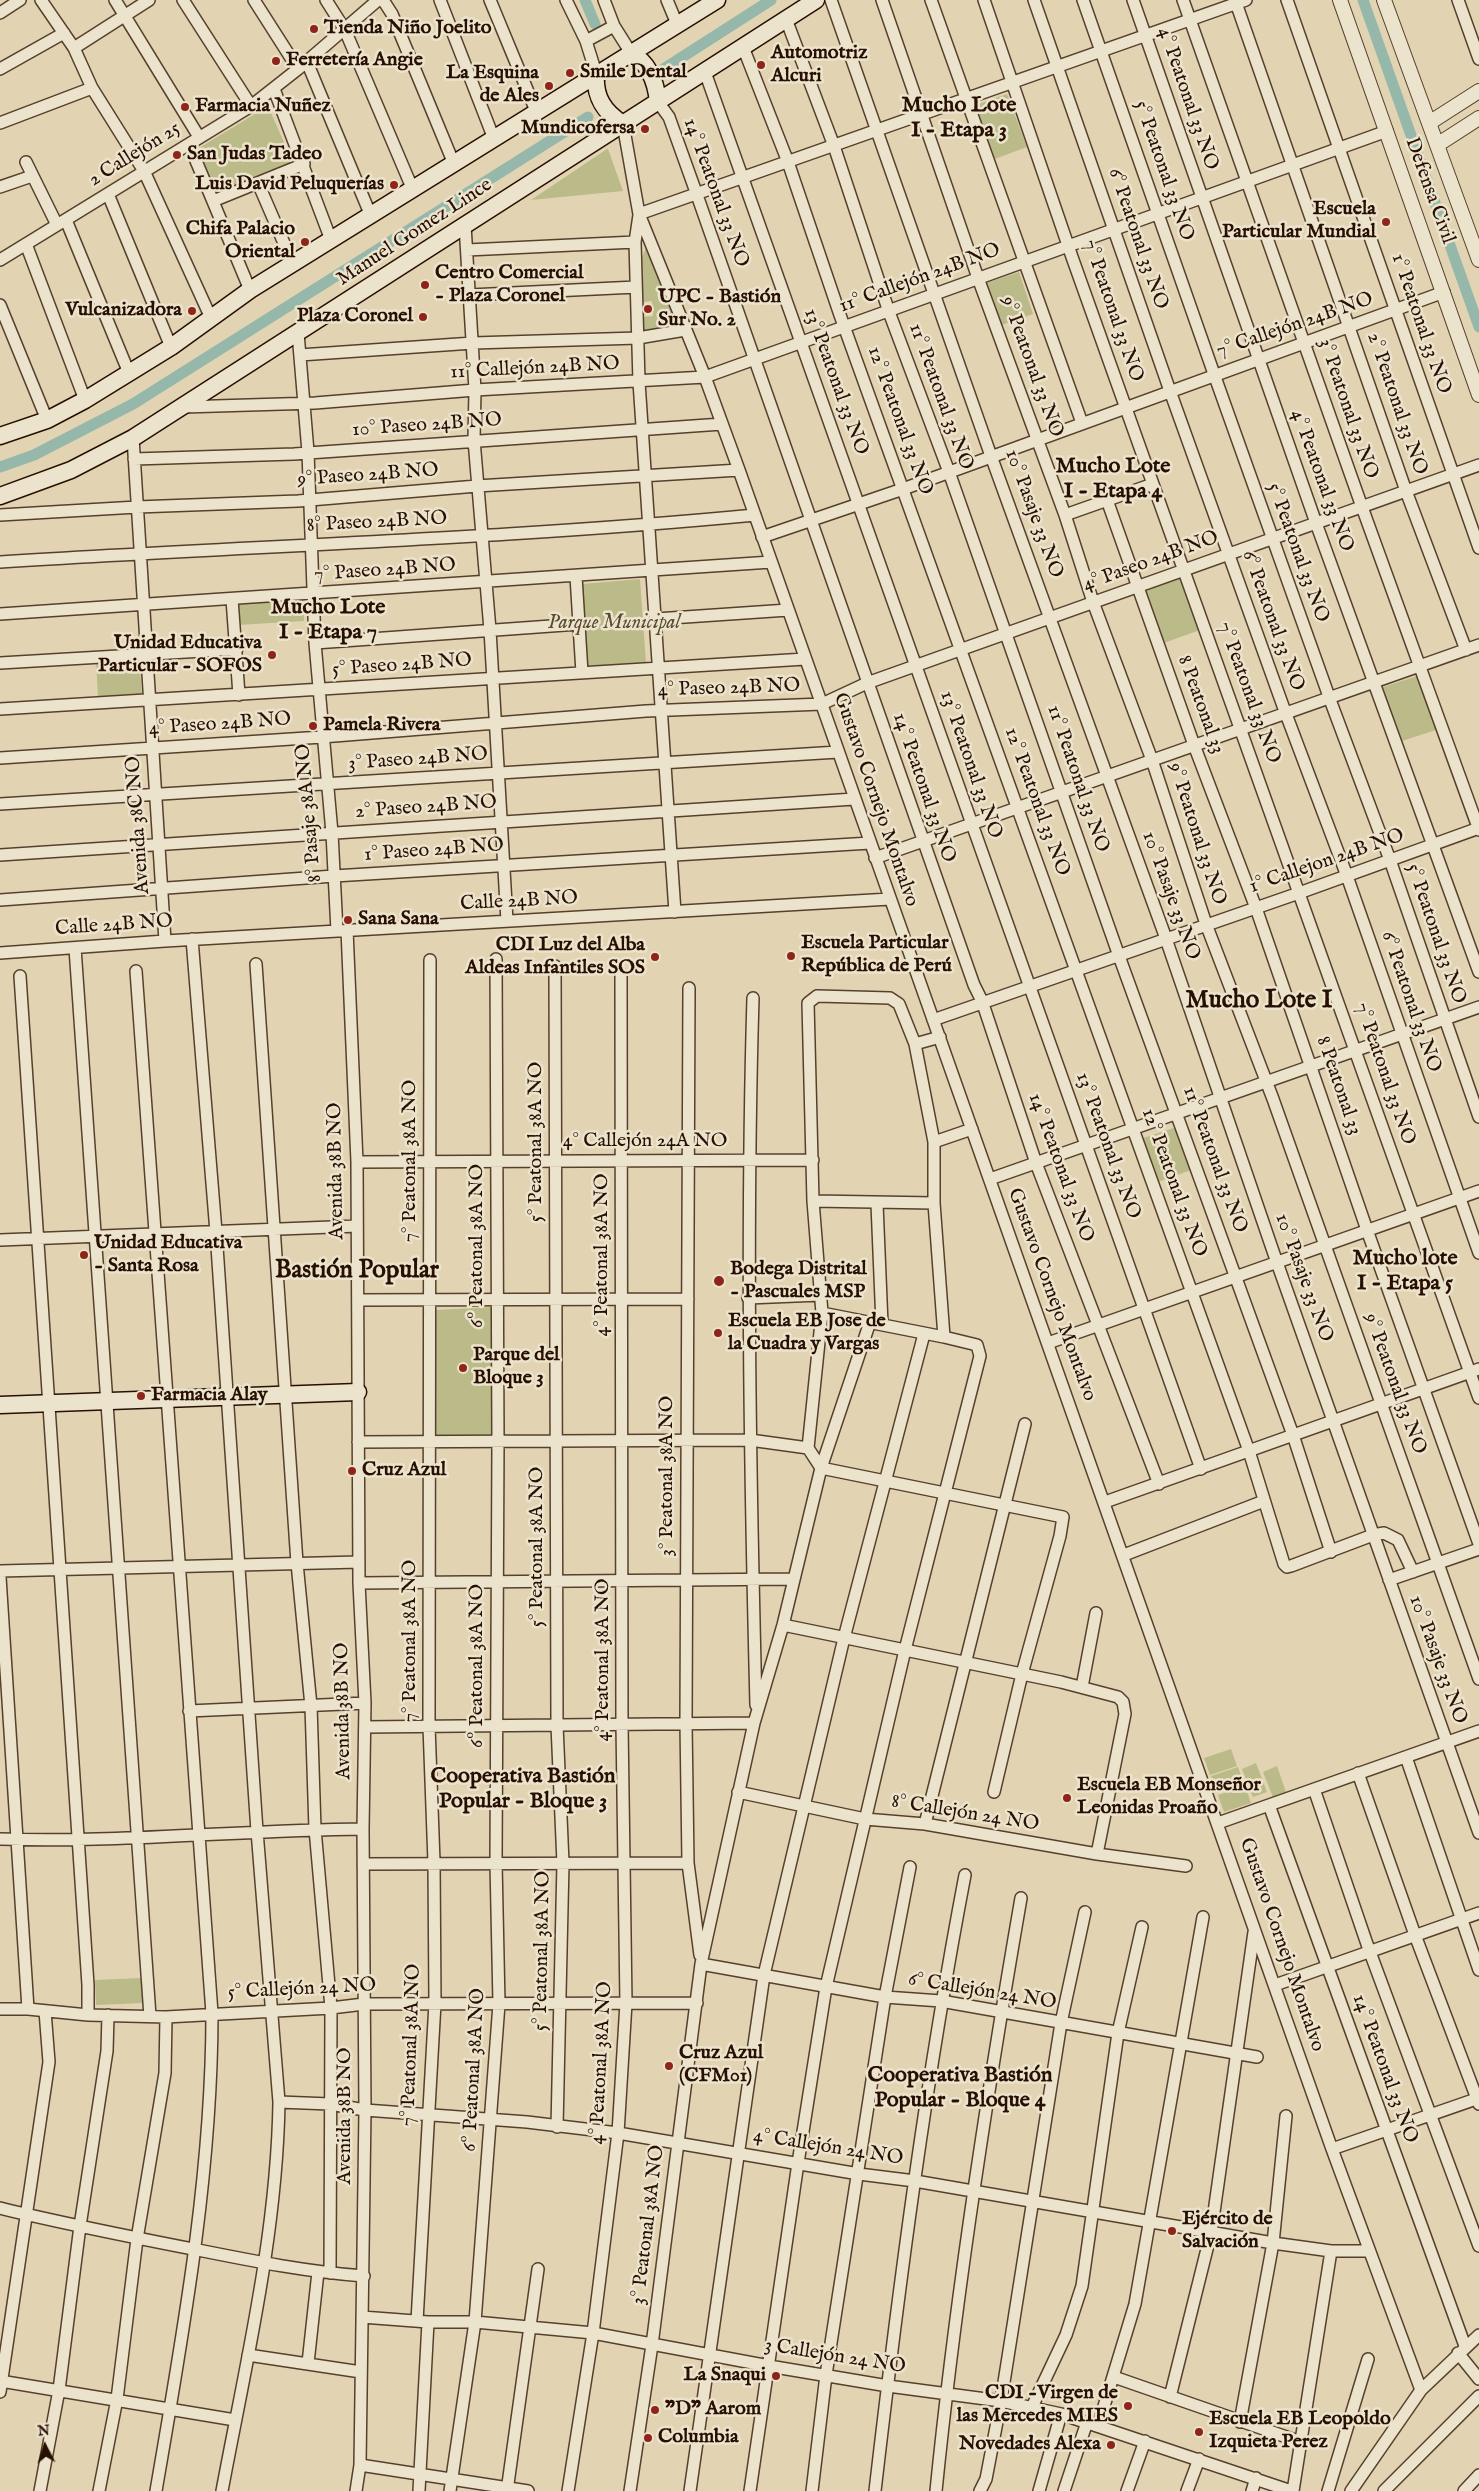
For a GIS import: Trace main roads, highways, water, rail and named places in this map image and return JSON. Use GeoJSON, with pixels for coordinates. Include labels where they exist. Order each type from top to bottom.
{"type":"FeatureCollection","features":[{"type":"Feature","properties":{"kind":"main road","name":"Manuel Gomez Lince"},"geometry":{"type":"LineString","coordinates":[[0,436],[47,420],[85,400],[171,347],[250,290],[716,0]]}},
{"type":"Feature","properties":{"kind":"main road","name":"Manuel Gomez Lince"},"geometry":{"type":"LineString","coordinates":[[0,496],[71,470],[133,438],[816,0]]}},
{"type":"Feature","properties":{"kind":"main road"},"geometry":{"type":"LineString","coordinates":[[631,53],[647,67],[656,85],[658,102]]}},
{"type":"Feature","properties":{"kind":"main road"},"geometry":{"type":"LineString","coordinates":[[596,73],[596,89],[602,104],[612,117],[623,124]]}},
{"type":"Feature","properties":{"kind":"main road"},"geometry":{"type":"LineString","coordinates":[[0,1405],[358,1392]]}},
{"type":"Feature","properties":{"kind":"waterway"},"geometry":{"type":"LineString","coordinates":[[585,0],[595,24]]}},
{"type":"Feature","properties":{"kind":"waterway"},"geometry":{"type":"LineString","coordinates":[[662,70],[771,0]]}},
{"type":"Feature","properties":{"kind":"waterway"},"geometry":{"type":"LineString","coordinates":[[1363,0],[1479,327]]}},
{"type":"Feature","properties":{"kind":"waterway"},"geometry":{"type":"LineString","coordinates":[[0,467],[34,455],[133,404],[588,117]]}},
{"type":"Feature","properties":{"kind":"place","name":"Tienda Niño Joelito"},"geometry":{"type":"Point","coordinates":[314,29]}},
{"type":"Feature","properties":{"kind":"place","name":"Ferretería Angie"},"geometry":{"type":"Point","coordinates":[276,61]}},
{"type":"Feature","properties":{"kind":"place","name":"Automotriz Alcuri"},"geometry":{"type":"Point","coordinates":[761,65]}},
{"type":"Feature","properties":{"kind":"place","name":"Smile Dental"},"geometry":{"type":"Point","coordinates":[570,73]}},
{"type":"Feature","properties":{"kind":"place","name":"La Esquina de Ales"},"geometry":{"type":"Point","coordinates":[549,86]}},
{"type":"Feature","properties":{"kind":"place","name":"Farmacia Nuñez"},"geometry":{"type":"Point","coordinates":[185,107]}},
{"type":"Feature","properties":{"kind":"place","name":"Mundicofersa"},"geometry":{"type":"Point","coordinates":[645,129]}},
{"type":"Feature","properties":{"kind":"place","name":"San Judas Tadeo"},"geometry":{"type":"Point","coordinates":[177,155]}},
{"type":"Feature","properties":{"kind":"place","name":"Luis David Peluquerías"},"geometry":{"type":"Point","coordinates":[394,185]}},
{"type":"Feature","properties":{"kind":"place","name":"Escuela Particular Mundial"},"geometry":{"type":"Point","coordinates":[1386,222]}},
{"type":"Feature","properties":{"kind":"place","name":"Chifa Palacio Oriental"},"geometry":{"type":"Point","coordinates":[305,242]}},
{"type":"Feature","properties":{"kind":"place","name":"Centro Comercial - Plaza Coronel"},"geometry":{"type":"Point","coordinates":[425,285]}},
{"type":"Feature","properties":{"kind":"place","name":"UPC - Bastión Sur No. 2"},"geometry":{"type":"Point","coordinates":[648,309]}},
{"type":"Feature","properties":{"kind":"place","name":"Vulcanizadora"},"geometry":{"type":"Point","coordinates":[192,311]}},
{"type":"Feature","properties":{"kind":"place","name":"Plaza Coronel"},"geometry":{"type":"Point","coordinates":[423,317]}},
{"type":"Feature","properties":{"kind":"place","name":"Unidad Educativa Particular - SOFOS"},"geometry":{"type":"Point","coordinates":[272,655]}},
{"type":"Feature","properties":{"kind":"place","name":"Pamela Rivera"},"geometry":{"type":"Point","coordinates":[313,726]}},
{"type":"Feature","properties":{"kind":"place","name":"Sana Sana"},"geometry":{"type":"Point","coordinates":[348,920]}},
{"type":"Feature","properties":{"kind":"place","name":"Escuela Particular República de Perú"},"geometry":{"type":"Point","coordinates":[791,956]}},
{"type":"Feature","properties":{"kind":"place","name":"CDI Luz del Alba Aldeas Infantiles SOS"},"geometry":{"type":"Point","coordinates":[655,957]}},
{"type":"Feature","properties":{"kind":"place","name":"Unidad Educativa - Santa Rosa"},"geometry":{"type":"Point","coordinates":[84,1255]}},
{"type":"Feature","properties":{"kind":"place","name":"Bodega Distrital - Pascuales MSP"},"geometry":{"type":"Point","coordinates":[719,1281]}},
{"type":"Feature","properties":{"kind":"place","name":"Escuela EB Jose de la Cuadra y Vargas"},"geometry":{"type":"Point","coordinates":[718,1333]}},
{"type":"Feature","properties":{"kind":"place","name":"Parque del Bloque 3"},"geometry":{"type":"Point","coordinates":[463,1368]}},
{"type":"Feature","properties":{"kind":"place","name":"Farmacia Alay"},"geometry":{"type":"Point","coordinates":[141,1396]}},
{"type":"Feature","properties":{"kind":"place","name":"Cruz Azul"},"geometry":{"type":"Point","coordinates":[352,1471]}},
{"type":"Feature","properties":{"kind":"place","name":"Escuela EB Monseñor Leonidas Proaño"},"geometry":{"type":"Point","coordinates":[1067,1798]}},
{"type":"Feature","properties":{"kind":"place","name":"Cruz Azul (CFM01)"},"geometry":{"type":"Point","coordinates":[669,2066]}},
{"type":"Feature","properties":{"kind":"place","name":"Ejército de Salvación"},"geometry":{"type":"Point","coordinates":[1172,2231]}},
{"type":"Feature","properties":{"kind":"place","name":"La Snaqui"},"geometry":{"type":"Point","coordinates":[776,2376]}},
{"type":"Feature","properties":{"kind":"place","name":"CDI -Virgen de las Mercedes MIES"},"geometry":{"type":"Point","coordinates":[1128,2406]}},
{"type":"Feature","properties":{"kind":"place","name":"\"D\" Aarom"},"geometry":{"type":"Point","coordinates":[655,2410]}},
{"type":"Feature","properties":{"kind":"place","name":"Escuela EB Leopoldo Izquieta Perez"},"geometry":{"type":"Point","coordinates":[1199,2432]}},
{"type":"Feature","properties":{"kind":"place","name":"Columbia"},"geometry":{"type":"Point","coordinates":[648,2438]}},
{"type":"Feature","properties":{"kind":"place","name":"Novedades Alexa"},"geometry":{"type":"Point","coordinates":[1111,2445]}},
{"type":"Feature","properties":{"kind":"district","name":"Mucho Lote I - Etapa 3"},"geometry":{"type":"Point","coordinates":[959,118]}},
{"type":"Feature","properties":{"kind":"district","name":"Mucho Lote I - Etapa 4"},"geometry":{"type":"Point","coordinates":[1113,480]}},
{"type":"Feature","properties":{"kind":"district","name":"Mucho Lote I - Etapa 7"},"geometry":{"type":"Point","coordinates":[328,620]}},
{"type":"Feature","properties":{"kind":"district","name":"Mucho Lote I"},"geometry":{"type":"Point","coordinates":[1259,1002]}},
{"type":"Feature","properties":{"kind":"district","name":"Bastión Popular"},"geometry":{"type":"Point","coordinates":[357,1272]}},
{"type":"Feature","properties":{"kind":"district","name":"Mucho lote I - Etapa 5"},"geometry":{"type":"Point","coordinates":[1405,1272]}},
{"type":"Feature","properties":{"kind":"district","name":"Cooperativa Bastión Popular - Bloque 3"},"geometry":{"type":"Point","coordinates":[523,1790]}},
{"type":"Feature","properties":{"kind":"district","name":"Cooperativa Bastión Popular - Bloque 4"},"geometry":{"type":"Point","coordinates":[960,2088]}},
{"type":"Feature","properties":{"kind":"park label","name":"Parque Municipal"},"geometry":{"type":"Point","coordinates":[614,624]}}]}
